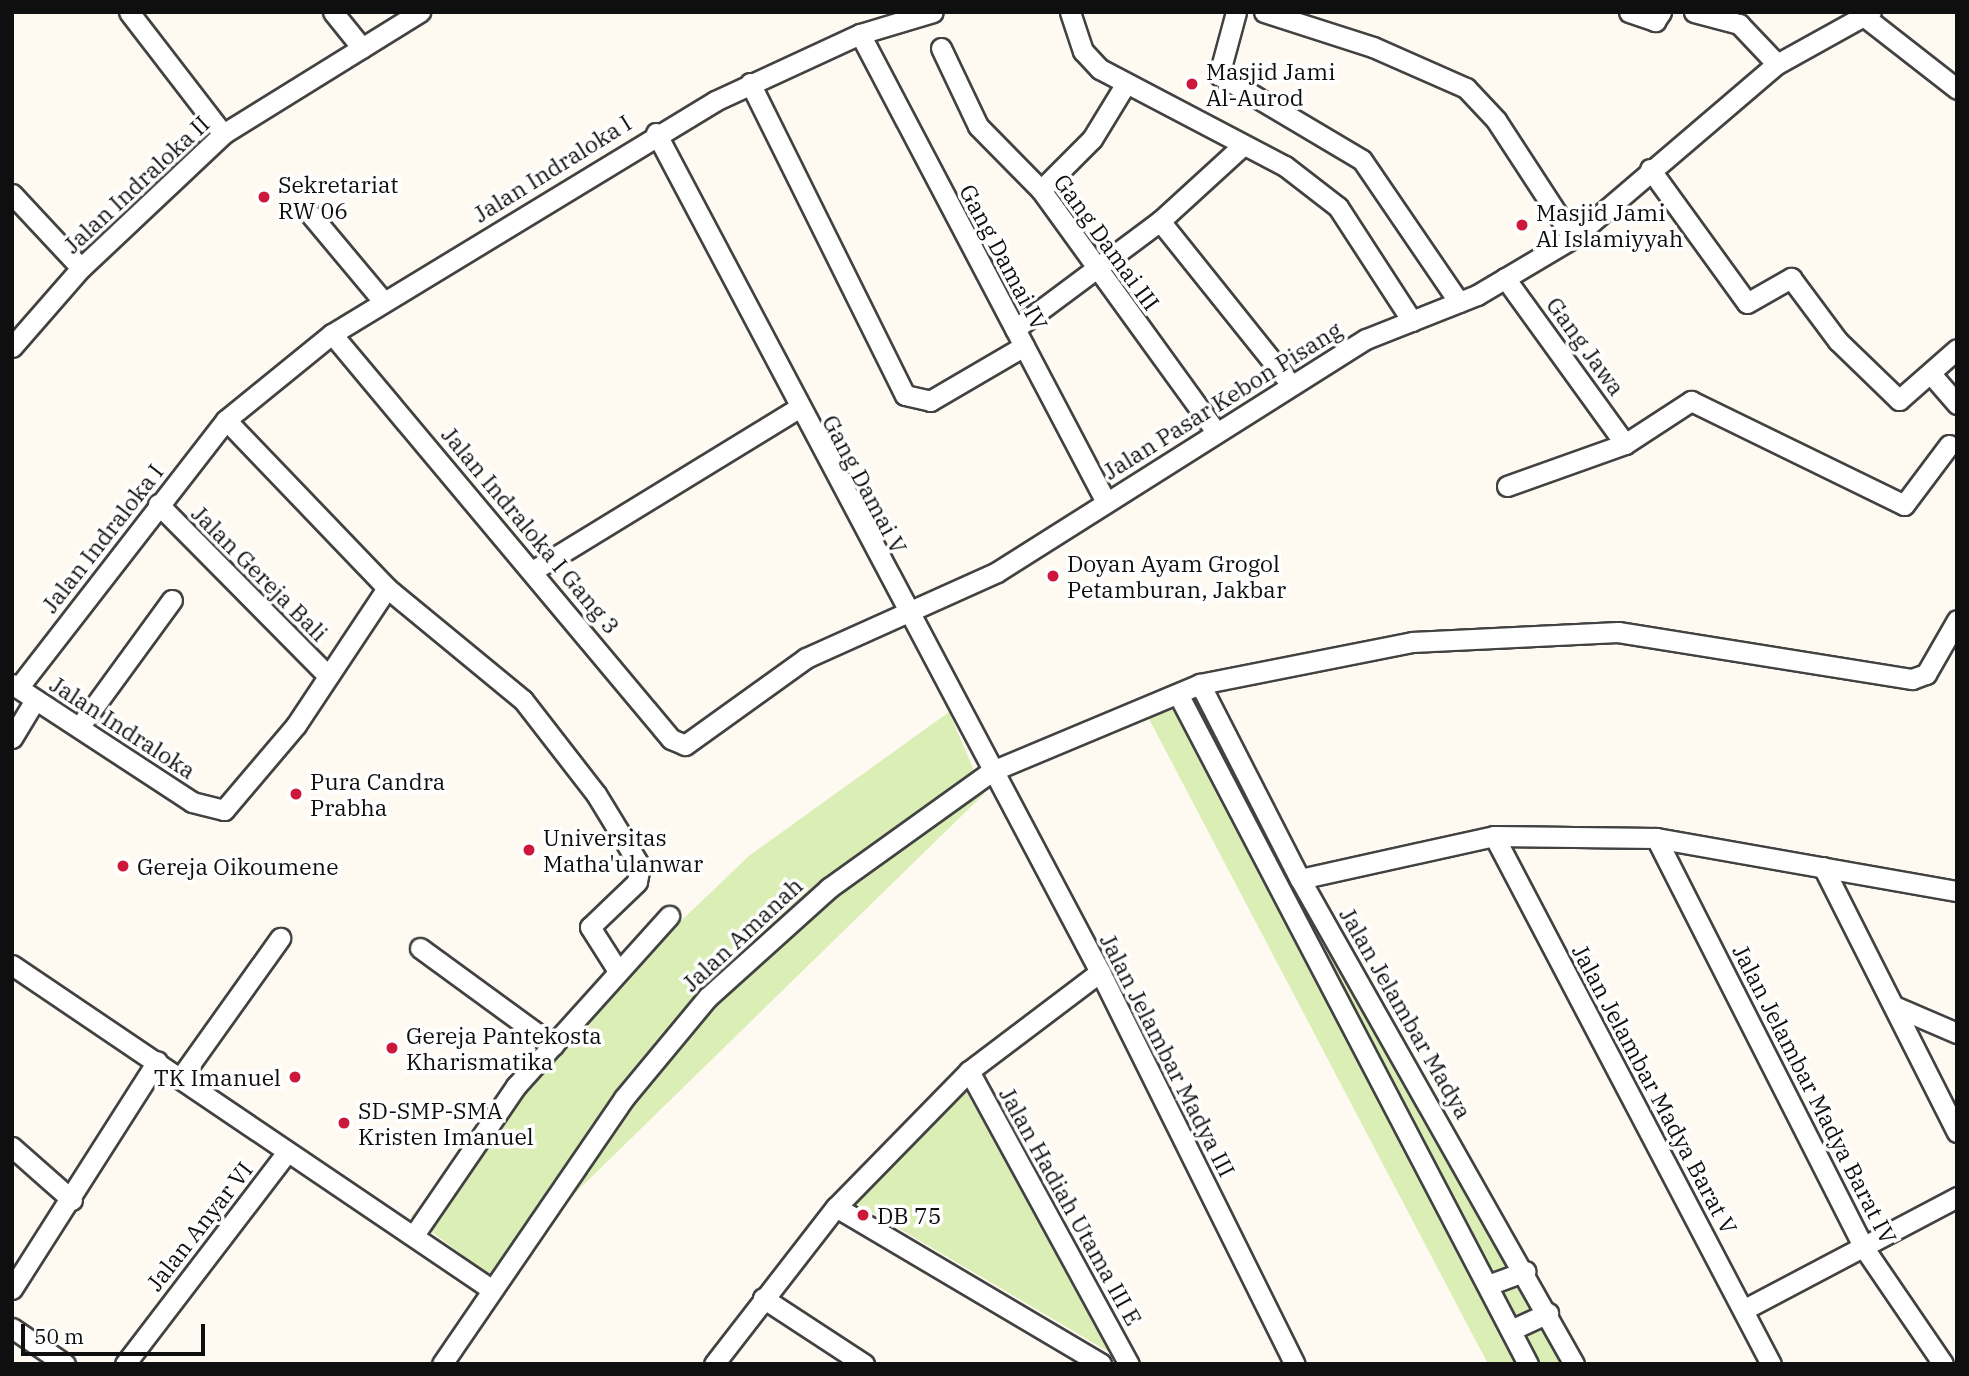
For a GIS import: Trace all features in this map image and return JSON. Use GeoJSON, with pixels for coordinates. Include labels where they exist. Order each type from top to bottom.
{"type":"FeatureCollection","features":[{"type":"Feature","properties":{"kind":"street"},"geometry":{"type":"LineString","coordinates":[[129,12],[222,134]]}},
{"type":"Feature","properties":{"kind":"street"},"geometry":{"type":"LineString","coordinates":[[333,12],[362,48]]}},
{"type":"Feature","properties":{"kind":"street","name":"Jalan Indraloka II"},"geometry":{"type":"LineString","coordinates":[[12,347],[81,268],[222,134],[420,12]]}},
{"type":"Feature","properties":{"kind":"street","name":"Jalan Indraloka I"},"geometry":{"type":"LineString","coordinates":[[15,686],[226,420],[332,334],[656,133],[750,83],[860,34],[933,12]]}},
{"type":"Feature","properties":{"kind":"street"},"geometry":{"type":"LineString","coordinates":[[1070,12],[1083,51],[1125,85],[1284,166],[1338,207],[1412,321]]}},
{"type":"Feature","properties":{"kind":"street"},"geometry":{"type":"LineString","coordinates":[[1236,12],[1219,75],[1362,160],[1459,302]]}},
{"type":"Feature","properties":{"kind":"street"},"geometry":{"type":"LineString","coordinates":[[1264,12],[1373,47],[1466,88],[1496,120],[1573,238]]}},
{"type":"Feature","properties":{"kind":"street"},"geometry":{"type":"LineString","coordinates":[[1629,12],[1655,21],[1661,12]]}},
{"type":"Feature","properties":{"kind":"street"},"geometry":{"type":"LineString","coordinates":[[1694,12],[1739,24],[1777,64]]}},
{"type":"Feature","properties":{"kind":"street"},"geometry":{"type":"LineString","coordinates":[[1856,16],[1957,89]]}},
{"type":"Feature","properties":{"kind":"street","name":"Jalan Pasar Kebon Pisang"},"geometry":{"type":"LineString","coordinates":[[698,741],[806,659],[906,616],[997,572],[1290,383],[1412,321],[1459,302],[1573,238],[1650,169],[1777,64],[1856,16]]}},
{"type":"Feature","properties":{"kind":"street","name":"Gang Damai IV"},"geometry":{"type":"LineString","coordinates":[[860,34],[1106,502]]}},
{"type":"Feature","properties":{"kind":"street","name":"Gang Damai III"},"geometry":{"type":"LineString","coordinates":[[941,48],[978,126],[1041,190],[1097,272],[1215,430]]}},
{"type":"Feature","properties":{"kind":"street"},"geometry":{"type":"LineString","coordinates":[[750,83],[905,395],[930,401],[1024,346]]}},
{"type":"Feature","properties":{"kind":"street"},"geometry":{"type":"LineString","coordinates":[[1041,190],[1091,139],[1125,85]]}},
{"type":"Feature","properties":{"kind":"street","name":"Gang Damai V"},"geometry":{"type":"LineString","coordinates":[[656,133],[697,219],[906,616],[992,771]]}},
{"type":"Feature","properties":{"kind":"street"},"geometry":{"type":"LineString","coordinates":[[1014,329],[1097,272],[1160,222],[1242,146]]}},
{"type":"Feature","properties":{"kind":"street"},"geometry":{"type":"LineString","coordinates":[[1650,169],[1749,305],[1791,278],[1838,341],[1899,400],[1957,349]]}},
{"type":"Feature","properties":{"kind":"street"},"geometry":{"type":"LineString","coordinates":[[12,194],[81,268]]}},
{"type":"Feature","properties":{"kind":"street"},"geometry":{"type":"LineString","coordinates":[[311,215],[383,301]]}},
{"type":"Feature","properties":{"kind":"street"},"geometry":{"type":"LineString","coordinates":[[1160,222],[1290,383]]}},
{"type":"Feature","properties":{"kind":"street","name":"Gang Jawa"},"geometry":{"type":"LineString","coordinates":[[1505,278],[1625,444]]}},
{"type":"Feature","properties":{"kind":"street","name":"Jalan Indraloka I Gang 3"},"geometry":{"type":"LineString","coordinates":[[332,334],[534,570],[671,739],[698,741]]}},
{"type":"Feature","properties":{"kind":"street"},"geometry":{"type":"LineString","coordinates":[[1931,374],[1957,404]]}},
{"type":"Feature","properties":{"kind":"street"},"geometry":{"type":"LineString","coordinates":[[1507,486],[1625,444],[1684,402],[1696,402],[1904,505],[1954,445]]}},
{"type":"Feature","properties":{"kind":"street"},"geometry":{"type":"LineString","coordinates":[[534,570],[797,409]]}},
{"type":"Feature","properties":{"kind":"street"},"geometry":{"type":"LineString","coordinates":[[226,420],[387,588],[523,700],[635,850],[637,882],[590,927],[593,941],[618,971]]}},
{"type":"Feature","properties":{"kind":"street","name":"Jalan Gereja Bali"},"geometry":{"type":"LineString","coordinates":[[158,504],[328,676]]}},
{"type":"Feature","properties":{"kind":"street","name":"Jalan Gereja Bali"},"geometry":{"type":"LineString","coordinates":[[207,810],[224,810],[237,798],[328,676],[387,588]]}},
{"type":"Feature","properties":{"kind":"street"},"geometry":{"type":"LineString","coordinates":[[80,726],[172,600]]}},
{"type":"Feature","properties":{"kind":"street","name":"Jalan Amanah"},"geometry":{"type":"LineString","coordinates":[[442,1364],[624,1098],[708,998],[820,895],[992,771],[1200,684],[1412,642],[1618,632],[1912,679],[1926,674],[1957,620]]}},
{"type":"Feature","properties":{"kind":"street","name":"Jalan Jelambar Madya"},"geometry":{"type":"LineString","coordinates":[[1200,684],[1300,879],[1526,1271],[1574,1364]]}},
{"type":"Feature","properties":{"kind":"street","name":"Jalan Indraloka"},"geometry":{"type":"LineString","coordinates":[[15,686],[207,810]]}},
{"type":"Feature","properties":{"kind":"street"},"geometry":{"type":"LineString","coordinates":[[1178,694],[1528,1364]]}},
{"type":"Feature","properties":{"kind":"street"},"geometry":{"type":"LineString","coordinates":[[12,738],[35,700]]}},
{"type":"Feature","properties":{"kind":"street","name":"Jalan Jelambar Madya III"},"geometry":{"type":"LineString","coordinates":[[992,771],[1100,972],[1295,1364]]}},
{"type":"Feature","properties":{"kind":"street"},"geometry":{"type":"LineString","coordinates":[[1300,879],[1494,836],[1656,838],[1957,891]]}},
{"type":"Feature","properties":{"kind":"street","name":"Jalan Jelambar Madya Barat V"},"geometry":{"type":"LineString","coordinates":[[1494,836],[1771,1364]]}},
{"type":"Feature","properties":{"kind":"street","name":"Jalan Jelambar Madya Barat IV"},"geometry":{"type":"LineString","coordinates":[[1656,838],[1864,1248],[1943,1364]]}},
{"type":"Feature","properties":{"kind":"street"},"geometry":{"type":"LineString","coordinates":[[1823,867],[1957,1132]]}},
{"type":"Feature","properties":{"kind":"street"},"geometry":{"type":"LineString","coordinates":[[414,1235],[516,1086],[668,916]]}},
{"type":"Feature","properties":{"kind":"street"},"geometry":{"type":"LineString","coordinates":[[181,1077],[280,938]]}},
{"type":"Feature","properties":{"kind":"street"},"geometry":{"type":"LineString","coordinates":[[420,948],[553,1045]]}},
{"type":"Feature","properties":{"kind":"street"},"geometry":{"type":"LineString","coordinates":[[12,965],[491,1289]]}},
{"type":"Feature","properties":{"kind":"street"},"geometry":{"type":"LineString","coordinates":[[714,1364],[836,1207],[969,1071],[1100,972]]}},
{"type":"Feature","properties":{"kind":"street"},"geometry":{"type":"LineString","coordinates":[[1894,1006],[1957,1032]]}},
{"type":"Feature","properties":{"kind":"street"},"geometry":{"type":"LineString","coordinates":[[12,1289],[72,1200],[157,1061]]}},
{"type":"Feature","properties":{"kind":"street","name":"Jalan Hadiah Utama III E"},"geometry":{"type":"LineString","coordinates":[[969,1071],[1129,1364]]}},
{"type":"Feature","properties":{"kind":"street"},"geometry":{"type":"LineString","coordinates":[[12,1147],[72,1200]]}},
{"type":"Feature","properties":{"kind":"street","name":"Jalan Anyar VI"},"geometry":{"type":"LineString","coordinates":[[125,1364],[287,1152]]}},
{"type":"Feature","properties":{"kind":"street"},"geometry":{"type":"LineString","coordinates":[[1743,1310],[1957,1198]]}},
{"type":"Feature","properties":{"kind":"street"},"geometry":{"type":"LineString","coordinates":[[836,1207],[1101,1364]]}},
{"type":"Feature","properties":{"kind":"street"},"geometry":{"type":"LineString","coordinates":[[1488,1285],[1526,1271]]}},
{"type":"Feature","properties":{"kind":"street"},"geometry":{"type":"LineString","coordinates":[[763,1298],[864,1364]]}},
{"type":"Feature","properties":{"kind":"street"},"geometry":{"type":"LineString","coordinates":[[1511,1330],[1548,1314]]}},
{"type":"Feature","properties":{"kind":"street"},"geometry":{"type":"LineString","coordinates":[[12,1328],[53,1361]]}},
{"type":"Feature","properties":{"kind":"green space"},"geometry":{"type":"Polygon","coordinates":[[[1207,684],[1582,1364],[1488,1364],[1149,719],[1207,684]]]}},
{"type":"Feature","properties":{"kind":"green space"},"geometry":{"type":"Polygon","coordinates":[[[949,712],[984,794],[490,1276],[411,1216],[661,940],[750,855],[949,712]]]}},
{"type":"Feature","properties":{"kind":"green space"},"geometry":{"type":"Polygon","coordinates":[[[965,1089],[1109,1352],[854,1202],[965,1089]]]}},
{"type":"Feature","properties":{"kind":"place","name":"Masjid Jami Al-Aurod"},"geometry":{"type":"Point","coordinates":[1192,84]}},
{"type":"Feature","properties":{"kind":"place","name":"Sekretariat RW 06"},"geometry":{"type":"Point","coordinates":[264,197]}},
{"type":"Feature","properties":{"kind":"place","name":"Masjid Jami Al Islamiyyah"},"geometry":{"type":"Point","coordinates":[1522,225]}},
{"type":"Feature","properties":{"kind":"place","name":"Doyan Ayam Grogol Petamburan, Jakbar"},"geometry":{"type":"Point","coordinates":[1053,576]}},
{"type":"Feature","properties":{"kind":"place","name":"Pura Candra Prabha"},"geometry":{"type":"Point","coordinates":[296,794]}},
{"type":"Feature","properties":{"kind":"place","name":"Universitas Matha'ulanwar"},"geometry":{"type":"Point","coordinates":[529,850]}},
{"type":"Feature","properties":{"kind":"place","name":"Gereja Oikoumene"},"geometry":{"type":"Point","coordinates":[123,866]}},
{"type":"Feature","properties":{"kind":"place","name":"Gereja Pantekosta Kharismatika"},"geometry":{"type":"Point","coordinates":[392,1048]}},
{"type":"Feature","properties":{"kind":"place","name":"TK Imanuel"},"geometry":{"type":"Point","coordinates":[295,1077]}},
{"type":"Feature","properties":{"kind":"place","name":"SD-SMP-SMA Kristen Imanuel"},"geometry":{"type":"Point","coordinates":[344,1123]}},
{"type":"Feature","properties":{"kind":"place","name":"DB 75"},"geometry":{"type":"Point","coordinates":[863,1215]}}]}
